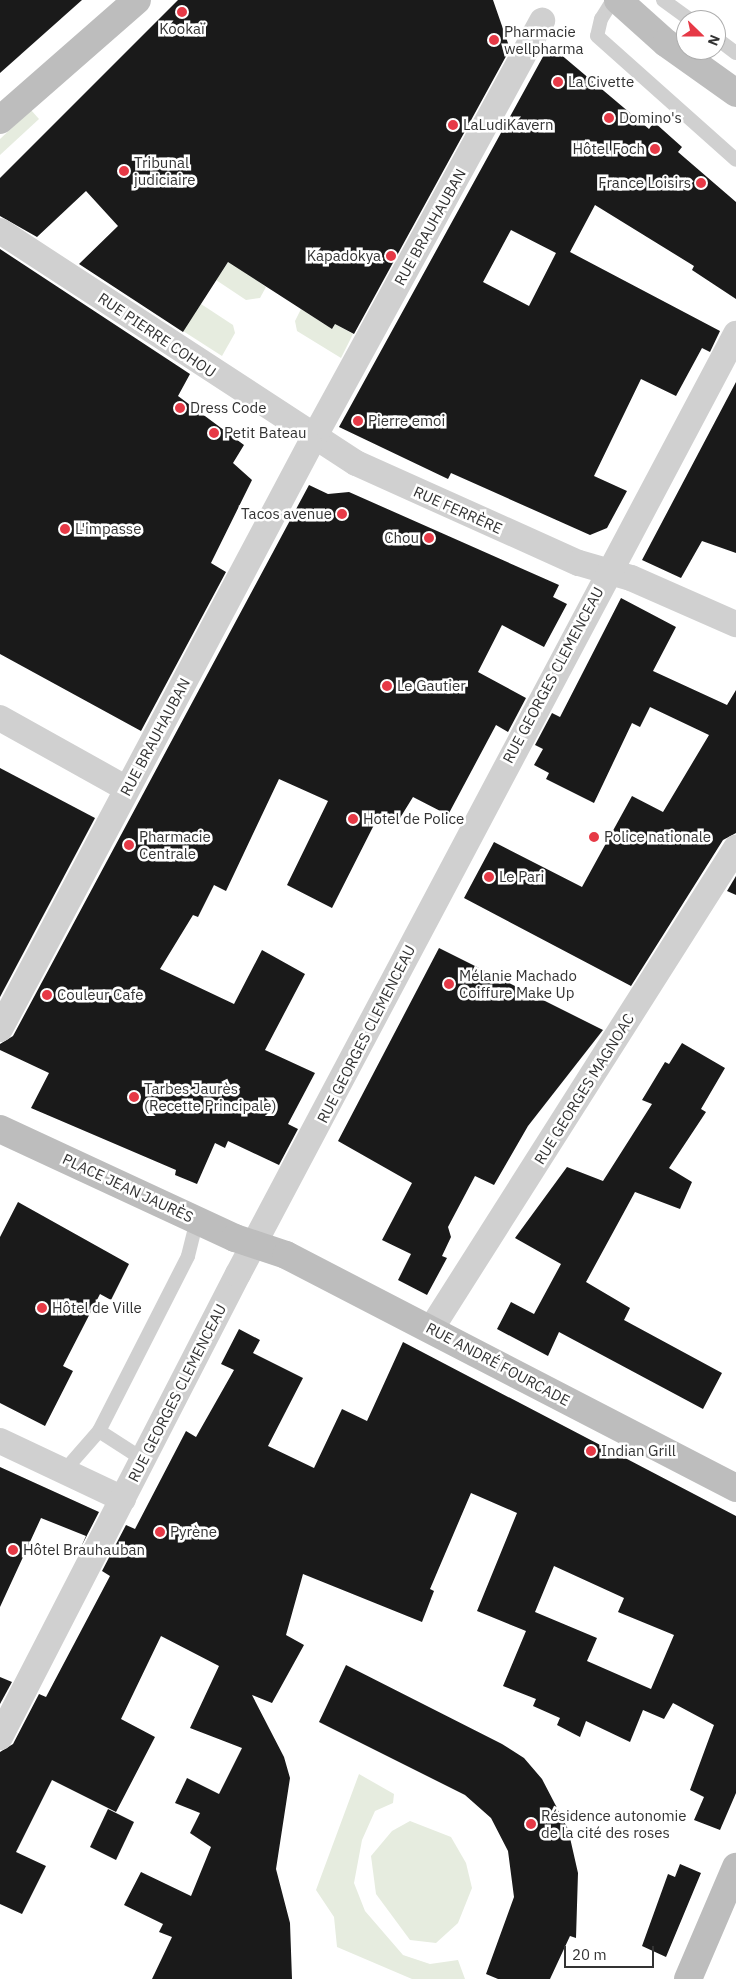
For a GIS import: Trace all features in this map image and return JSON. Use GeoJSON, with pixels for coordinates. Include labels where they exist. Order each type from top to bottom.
{"type":"FeatureCollection","features":[{"type":"Feature","properties":{"kind":"street"},"geometry":{"type":"LineString","coordinates":[[0,120],[137,0]]}},
{"type":"Feature","properties":{"kind":"street"},"geometry":{"type":"LineString","coordinates":[[618,0],[666,43],[736,93]]}},
{"type":"Feature","properties":{"kind":"street","name":"RUE BRAUHAUBAN"},"geometry":{"type":"LineString","coordinates":[[0,1029],[314,439],[542,21]]}},
{"type":"Feature","properties":{"kind":"street","name":"RUE PIERRE COHOU"},"geometry":{"type":"LineString","coordinates":[[0,231],[314,439]]}},
{"type":"Feature","properties":{"kind":"street","name":"RUE GEORGES CLEMENCEAU"},"geometry":{"type":"LineString","coordinates":[[0,1737],[606,573],[736,334]]}},
{"type":"Feature","properties":{"kind":"street","name":"RUE FERRÈRE"},"geometry":{"type":"LineString","coordinates":[[314,439],[436,501],[606,573],[631,578],[736,624]]}},
{"type":"Feature","properties":{"kind":"street"},"geometry":{"type":"LineString","coordinates":[[0,718],[127,789]]}},
{"type":"Feature","properties":{"kind":"street","name":"RUE GEORGES MAGNOAC"},"geometry":{"type":"LineString","coordinates":[[431,1329],[736,848]]}},
{"type":"Feature","properties":{"kind":"street","name":"PLACE JEAN JAURÈS"},"geometry":{"type":"LineString","coordinates":[[0,1129],[197,1220],[257,1244]]}},
{"type":"Feature","properties":{"kind":"street","name":"RUE ANDRÉ FOURCADE"},"geometry":{"type":"LineString","coordinates":[[257,1244],[431,1329],[736,1488]]}},
{"type":"Feature","properties":{"kind":"street"},"geometry":{"type":"LineString","coordinates":[[0,1441],[123,1499]]}},
{"type":"Feature","properties":{"kind":"street"},"geometry":{"type":"LineString","coordinates":[[688,1979],[736,1868]]}},
{"type":"Feature","properties":{"kind":"lane"},"geometry":{"type":"LineString","coordinates":[[613,0],[601,18],[597,36],[736,160]]}},
{"type":"Feature","properties":{"kind":"lane"},"geometry":{"type":"LineString","coordinates":[[663,0],[677,10]]}},
{"type":"Feature","properties":{"kind":"lane"},"geometry":{"type":"LineString","coordinates":[[64,1471],[100,1431],[188,1256],[197,1220]]}},
{"type":"Feature","properties":{"kind":"lane"},"geometry":{"type":"LineString","coordinates":[[100,1431],[144,1460]]}},
{"type":"Feature","properties":{"kind":"shaded area"},"geometry":{"type":"Polygon","coordinates":[[[31,110],[39,119],[0,155],[0,139],[31,110]]]}},
{"type":"Feature","properties":{"kind":"shaded area"},"geometry":{"type":"Polygon","coordinates":[[[229,261],[266,287],[260,298],[246,300],[216,280],[229,261]]]}},
{"type":"Feature","properties":{"kind":"shaded area"},"geometry":{"type":"Polygon","coordinates":[[[201,304],[233,325],[235,333],[222,356],[183,331],[201,304]]]}},
{"type":"Feature","properties":{"kind":"shaded area"},"geometry":{"type":"Polygon","coordinates":[[[301,309],[332,329],[335,324],[353,334],[341,358],[297,331],[295,321],[301,309]]]}},
{"type":"Feature","properties":{"kind":"shaded area"},"geometry":{"type":"Polygon","coordinates":[[[359,1774],[394,1794],[393,1803],[375,1811],[362,1840],[354,1883],[365,1911],[403,1955],[430,1964],[458,1960],[465,1979],[412,1979],[337,1947],[334,1917],[316,1890],[359,1774]]]}},
{"type":"Feature","properties":{"kind":"shaded area"},"geometry":{"type":"Polygon","coordinates":[[[410,1821],[451,1837],[466,1863],[472,1888],[458,1923],[436,1943],[410,1940],[376,1894],[371,1856],[392,1831],[410,1821]]]}},
{"type":"Feature","properties":{"kind":"building"},"geometry":{"type":"Polygon","coordinates":[[[0,0],[82,0],[0,73],[0,0]]]}},
{"type":"Feature","properties":{"kind":"building"},"geometry":{"type":"Polygon","coordinates":[[[178,0],[493,0],[510,49],[354,334],[335,324],[332,329],[228,262],[183,332],[79,264],[118,226],[86,191],[37,237],[0,216],[0,178],[178,0]]]}},
{"type":"Feature","properties":{"kind":"building"},"geometry":{"type":"Polygon","coordinates":[[[545,53],[559,53],[649,129],[654,122],[682,147],[678,152],[736,202],[736,299],[692,270],[694,266],[595,205],[570,252],[720,331],[710,352],[702,348],[676,396],[641,379],[594,476],[627,491],[607,528],[590,535],[451,473],[448,479],[339,427],[545,53]],[[511,230],[483,282],[529,306],[556,253],[511,230]]]}},
{"type":"Feature","properties":{"kind":"building"},"geometry":{"type":"Polygon","coordinates":[[[0,249],[190,374],[178,396],[244,445],[233,463],[252,480],[211,563],[226,572],[141,731],[0,654],[0,249]]]}},
{"type":"Feature","properties":{"kind":"building"},"geometry":{"type":"Polygon","coordinates":[[[736,382],[736,553],[702,541],[681,578],[642,560],[736,382]]]}},
{"type":"Feature","properties":{"kind":"building"},"geometry":{"type":"Polygon","coordinates":[[[309,485],[328,494],[349,492],[559,585],[553,597],[567,604],[544,647],[502,625],[478,672],[526,698],[508,732],[496,725],[448,815],[413,797],[400,818],[379,815],[332,908],[287,885],[328,801],[279,779],[226,891],[214,885],[198,917],[193,915],[160,969],[234,1004],[262,950],[305,974],[265,1050],[315,1073],[288,1124],[298,1129],[279,1165],[228,1141],[225,1148],[215,1143],[197,1184],[175,1175],[176,1170],[31,1108],[49,1073],[0,1050],[0,1044],[13,1036],[309,485]]]}},
{"type":"Feature","properties":{"kind":"building"},"geometry":{"type":"Polygon","coordinates":[[[621,598],[676,627],[653,671],[727,705],[736,690],[736,833],[723,840],[631,986],[464,898],[494,842],[582,887],[632,796],[663,812],[709,735],[650,707],[640,727],[632,723],[594,803],[546,779],[549,773],[534,765],[543,749],[535,745],[552,713],[560,717],[621,598]]]}},
{"type":"Feature","properties":{"kind":"building"},"geometry":{"type":"Polygon","coordinates":[[[0,768],[95,818],[0,997],[0,768]]]}},
{"type":"Feature","properties":{"kind":"building"},"geometry":{"type":"Polygon","coordinates":[[[736,876],[736,895],[727,891],[736,876]]]}},
{"type":"Feature","properties":{"kind":"building"},"geometry":{"type":"Polygon","coordinates":[[[439,948],[603,1030],[528,1126],[494,1185],[475,1176],[448,1227],[451,1237],[442,1256],[447,1258],[427,1295],[398,1280],[411,1254],[382,1240],[412,1183],[338,1141],[439,948]]]}},
{"type":"Feature","properties":{"kind":"building"},"geometry":{"type":"Polygon","coordinates":[[[682,1043],[725,1068],[701,1109],[706,1112],[669,1168],[692,1182],[680,1209],[635,1192],[586,1282],[630,1308],[624,1320],[722,1373],[703,1409],[559,1332],[548,1356],[497,1329],[511,1302],[534,1314],[561,1264],[515,1238],[567,1167],[603,1181],[652,1104],[642,1100],[665,1062],[669,1064],[682,1043]]]}},
{"type":"Feature","properties":{"kind":"building","name":"Hôtel de Ville"},"geometry":{"type":"Polygon","coordinates":[[[18,1202],[129,1264],[111,1300],[100,1294],[63,1366],[73,1371],[45,1426],[0,1403],[0,1237],[18,1202]]]}},
{"type":"Feature","properties":{"kind":"building"},"geometry":{"type":"Polygon","coordinates":[[[239,1329],[260,1340],[253,1353],[303,1378],[268,1446],[314,1468],[342,1409],[367,1421],[403,1342],[736,1516],[736,1793],[720,1830],[694,1820],[704,1797],[690,1790],[714,1725],[673,1703],[664,1719],[643,1710],[630,1742],[586,1721],[580,1737],[557,1725],[560,1718],[533,1706],[536,1699],[503,1686],[526,1631],[477,1611],[517,1513],[471,1493],[430,1589],[434,1591],[422,1622],[303,1574],[286,1635],[304,1645],[272,1703],[252,1695],[284,1757],[290,1778],[276,1869],[290,1923],[292,1979],[152,1979],[172,1937],[159,1932],[163,1924],[124,1905],[141,1872],[191,1896],[211,1847],[190,1833],[200,1813],[175,1803],[187,1778],[219,1794],[242,1748],[190,1728],[219,1666],[161,1636],[121,1719],[155,1737],[116,1812],[52,1780],[16,1852],[46,1866],[22,1914],[0,1904],[0,1752],[13,1744],[39,1694],[46,1697],[110,1576],[102,1571],[126,1525],[135,1529],[186,1431],[196,1437],[234,1370],[221,1364],[239,1329]],[[554,1566],[535,1612],[597,1638],[587,1661],[651,1689],[674,1635],[618,1612],[624,1598],[554,1566]]]}},
{"type":"Feature","properties":{"kind":"building"},"geometry":{"type":"Polygon","coordinates":[[[0,1467],[99,1512],[80,1549],[86,1536],[41,1518],[0,1607],[0,1467]]]}},
{"type":"Feature","properties":{"kind":"building","name":"Résidence autonomie de la cité des roses"},"geometry":{"type":"Polygon","coordinates":[[[346,1665],[502,1744],[524,1758],[542,1779],[568,1829],[578,1873],[576,1938],[570,1936],[550,1979],[498,1979],[486,1974],[514,1897],[508,1851],[491,1818],[465,1795],[319,1722],[346,1665]]]}},
{"type":"Feature","properties":{"kind":"building"},"geometry":{"type":"Polygon","coordinates":[[[0,1677],[12,1682],[0,1704],[0,1677]]]}},
{"type":"Feature","properties":{"kind":"building"},"geometry":{"type":"Polygon","coordinates":[[[108,1809],[134,1822],[116,1860],[90,1847],[108,1809]]]}},
{"type":"Feature","properties":{"kind":"building"},"geometry":{"type":"Polygon","coordinates":[[[680,1864],[701,1873],[666,1957],[642,1946],[668,1874],[675,1877],[680,1864]]]}},
{"type":"Feature","properties":{"kind":"place","name":"Kookaï"},"geometry":{"type":"Point","coordinates":[182,12]}},
{"type":"Feature","properties":{"kind":"place","name":"Pharmacie wellpharma"},"geometry":{"type":"Point","coordinates":[494,40]}},
{"type":"Feature","properties":{"kind":"place","name":"La Civette"},"geometry":{"type":"Point","coordinates":[558,82]}},
{"type":"Feature","properties":{"kind":"place","name":"Domino's"},"geometry":{"type":"Point","coordinates":[609,118]}},
{"type":"Feature","properties":{"kind":"place","name":"LaLudiKavern"},"geometry":{"type":"Point","coordinates":[453,125]}},
{"type":"Feature","properties":{"kind":"place","name":"Hôtel Foch"},"geometry":{"type":"Point","coordinates":[655,149]}},
{"type":"Feature","properties":{"kind":"place","name":"Tribunal judiciaire"},"geometry":{"type":"Point","coordinates":[124,171]}},
{"type":"Feature","properties":{"kind":"place","name":"France Loisirs"},"geometry":{"type":"Point","coordinates":[701,183]}},
{"type":"Feature","properties":{"kind":"place","name":"Kapadokya"},"geometry":{"type":"Point","coordinates":[391,256]}},
{"type":"Feature","properties":{"kind":"place","name":"Dress Code"},"geometry":{"type":"Point","coordinates":[180,408]}},
{"type":"Feature","properties":{"kind":"place","name":"Pierre emoi"},"geometry":{"type":"Point","coordinates":[358,421]}},
{"type":"Feature","properties":{"kind":"place","name":"Petit Bateau"},"geometry":{"type":"Point","coordinates":[214,433]}},
{"type":"Feature","properties":{"kind":"place","name":"Tacos avenue"},"geometry":{"type":"Point","coordinates":[342,514]}},
{"type":"Feature","properties":{"kind":"place","name":"L'impasse"},"geometry":{"type":"Point","coordinates":[65,529]}},
{"type":"Feature","properties":{"kind":"place","name":"Chou"},"geometry":{"type":"Point","coordinates":[429,538]}},
{"type":"Feature","properties":{"kind":"place","name":"Le Gautier"},"geometry":{"type":"Point","coordinates":[387,686]}},
{"type":"Feature","properties":{"kind":"place","name":"Hotel de Police"},"geometry":{"type":"Point","coordinates":[353,819]}},
{"type":"Feature","properties":{"kind":"place","name":"Police nationale"},"geometry":{"type":"Point","coordinates":[594,837]}},
{"type":"Feature","properties":{"kind":"place","name":"Pharmacie Centrale"},"geometry":{"type":"Point","coordinates":[129,845]}},
{"type":"Feature","properties":{"kind":"place","name":"Le Pari"},"geometry":{"type":"Point","coordinates":[489,877]}},
{"type":"Feature","properties":{"kind":"place","name":"Mélanie Machado Coiffure Make Up"},"geometry":{"type":"Point","coordinates":[449,984]}},
{"type":"Feature","properties":{"kind":"place","name":"Couleur Cafe"},"geometry":{"type":"Point","coordinates":[47,995]}},
{"type":"Feature","properties":{"kind":"place","name":"Tarbes Jaurès (Recette Principale)"},"geometry":{"type":"Point","coordinates":[134,1097]}},
{"type":"Feature","properties":{"kind":"place","name":"Hôtel de Ville"},"geometry":{"type":"Point","coordinates":[42,1308]}},
{"type":"Feature","properties":{"kind":"place","name":"Indian Grill"},"geometry":{"type":"Point","coordinates":[591,1451]}},
{"type":"Feature","properties":{"kind":"place","name":"Pyrène"},"geometry":{"type":"Point","coordinates":[160,1532]}},
{"type":"Feature","properties":{"kind":"place","name":"Hôtel Brauhauban"},"geometry":{"type":"Point","coordinates":[13,1550]}},
{"type":"Feature","properties":{"kind":"place","name":"Résidence autonomie de la cité des roses"},"geometry":{"type":"Point","coordinates":[531,1824]}}]}
